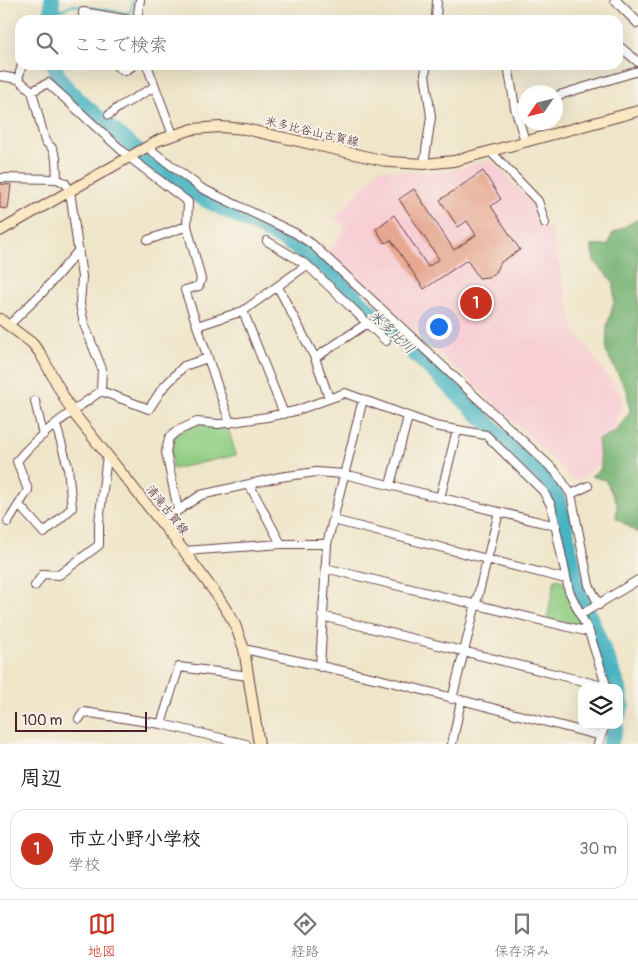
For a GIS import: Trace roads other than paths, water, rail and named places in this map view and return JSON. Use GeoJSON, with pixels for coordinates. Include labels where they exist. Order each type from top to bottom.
{"type":"FeatureCollection","features":[{"type":"Feature","properties":{"kind":"main road","name":"米多比谷山古賀線"},"geometry":{"type":"LineString","coordinates":[[0,231],[147,146],[193,129],[220,126],[246,129],[390,162],[424,164],[454,161],[638,110]]}},
{"type":"Feature","properties":{"kind":"main road","name":"清滝古賀線"},"geometry":{"type":"LineString","coordinates":[[4,322],[32,344],[40,353],[72,410],[184,551],[221,601],[237,628],[244,649],[259,744]]}},
{"type":"Feature","properties":{"kind":"street"},"geometry":{"type":"LineString","coordinates":[[138,15],[140,0]]}},
{"type":"Feature","properties":{"kind":"street"},"geometry":{"type":"LineString","coordinates":[[436,15],[437,0]]}},
{"type":"Feature","properties":{"kind":"street"},"geometry":{"type":"LineString","coordinates":[[615,0],[638,23]]}},
{"type":"Feature","properties":{"kind":"street"},"geometry":{"type":"LineString","coordinates":[[83,15],[83,12],[101,15]]}},
{"type":"Feature","properties":{"kind":"street"},"geometry":{"type":"LineString","coordinates":[[623,49],[638,62]]}},
{"type":"Feature","properties":{"kind":"street"},"geometry":{"type":"LineString","coordinates":[[18,79],[21,70]]}},
{"type":"Feature","properties":{"kind":"street"},"geometry":{"type":"LineString","coordinates":[[149,70],[173,135]]}},
{"type":"Feature","properties":{"kind":"street"},"geometry":{"type":"LineString","coordinates":[[424,164],[431,117],[426,70]]}},
{"type":"Feature","properties":{"kind":"street"},"geometry":{"type":"LineString","coordinates":[[509,70],[515,108],[525,141]]}},
{"type":"Feature","properties":{"kind":"street"},"geometry":{"type":"LineString","coordinates":[[563,94],[638,71]]}},
{"type":"Feature","properties":{"kind":"street"},"geometry":{"type":"LineString","coordinates":[[0,76],[18,79],[32,91],[45,141],[52,148],[56,158],[57,179]]}},
{"type":"Feature","properties":{"kind":"street"},"geometry":{"type":"LineString","coordinates":[[32,91],[48,83],[131,156],[188,202],[187,226],[201,279],[199,286],[185,290],[230,423]]}},
{"type":"Feature","properties":{"kind":"street"},"geometry":{"type":"LineString","coordinates":[[109,115],[119,106],[154,87]]}},
{"type":"Feature","properties":{"kind":"street"},"geometry":{"type":"LineString","coordinates":[[147,146],[201,188],[312,244],[556,471],[571,494],[589,585],[599,605]]}},
{"type":"Feature","properties":{"kind":"street"},"geometry":{"type":"LineString","coordinates":[[490,151],[538,201],[545,223]]}},
{"type":"Feature","properties":{"kind":"street"},"geometry":{"type":"LineString","coordinates":[[0,178],[57,179],[65,183],[70,191],[82,277],[80,304],[84,324],[102,369],[101,391]]}},
{"type":"Feature","properties":{"kind":"street"},"geometry":{"type":"LineString","coordinates":[[148,240],[187,226]]}},
{"type":"Feature","properties":{"kind":"street"},"geometry":{"type":"LineString","coordinates":[[267,240],[307,265],[366,324],[386,341]]}},
{"type":"Feature","properties":{"kind":"street"},"geometry":{"type":"LineString","coordinates":[[4,322],[42,293],[79,250]]}},
{"type":"Feature","properties":{"kind":"street"},"geometry":{"type":"LineString","coordinates":[[197,326],[243,311],[307,265]]}},
{"type":"Feature","properties":{"kind":"street"},"geometry":{"type":"LineString","coordinates":[[278,286],[315,358],[329,398]]}},
{"type":"Feature","properties":{"kind":"street"},"geometry":{"type":"LineString","coordinates":[[243,311],[284,414]]}},
{"type":"Feature","properties":{"kind":"street"},"geometry":{"type":"LineString","coordinates":[[315,358],[366,324]]}},
{"type":"Feature","properties":{"kind":"street"},"geometry":{"type":"LineString","coordinates":[[101,391],[149,408],[162,389],[184,366],[208,358]]}},
{"type":"Feature","properties":{"kind":"street"},"geometry":{"type":"LineString","coordinates":[[8,522],[28,490],[17,460],[27,448],[72,410],[101,391]]}},
{"type":"Feature","properties":{"kind":"street"},"geometry":{"type":"LineString","coordinates":[[178,510],[166,452],[170,438],[177,431],[197,422],[230,423],[284,414],[345,393],[435,426],[486,435],[543,491],[551,505],[566,579],[589,632],[606,684]]}},
{"type":"Feature","properties":{"kind":"street"},"geometry":{"type":"LineString","coordinates":[[320,667],[327,544],[363,399]]}},
{"type":"Feature","properties":{"kind":"street"},"geometry":{"type":"LineString","coordinates":[[34,401],[43,435]]}},
{"type":"Feature","properties":{"kind":"street"},"geometry":{"type":"LineString","coordinates":[[390,485],[408,417]]}},
{"type":"Feature","properties":{"kind":"street"},"geometry":{"type":"LineString","coordinates":[[19,505],[44,533],[72,508],[68,467],[56,425]]}},
{"type":"Feature","properties":{"kind":"street"},"geometry":{"type":"LineString","coordinates":[[440,498],[457,430]]}},
{"type":"Feature","properties":{"kind":"street"},"geometry":{"type":"LineString","coordinates":[[35,586],[44,574],[59,576],[99,545],[99,522],[107,456]]}},
{"type":"Feature","properties":{"kind":"street"},"geometry":{"type":"LineString","coordinates":[[161,522],[202,495],[316,472],[344,474],[556,526]]}},
{"type":"Feature","properties":{"kind":"street"},"geometry":{"type":"LineString","coordinates":[[249,484],[281,544]]}},
{"type":"Feature","properties":{"kind":"street"},"geometry":{"type":"LineString","coordinates":[[571,494],[588,486]]}},
{"type":"Feature","properties":{"kind":"street"},"geometry":{"type":"LineString","coordinates":[[452,699],[499,512]]}},
{"type":"Feature","properties":{"kind":"street"},"geometry":{"type":"LineString","coordinates":[[332,520],[566,579]]}},
{"type":"Feature","properties":{"kind":"street"},"geometry":{"type":"LineString","coordinates":[[184,551],[281,544],[327,544]]}},
{"type":"Feature","properties":{"kind":"street"},"geometry":{"type":"LineString","coordinates":[[325,568],[475,606],[589,632]]}},
{"type":"Feature","properties":{"kind":"street"},"geometry":{"type":"LineString","coordinates":[[580,615],[638,580]]}},
{"type":"Feature","properties":{"kind":"street"},"geometry":{"type":"LineString","coordinates":[[322,616],[591,684]]}},
{"type":"Feature","properties":{"kind":"street"},"geometry":{"type":"LineString","coordinates":[[244,649],[379,679],[601,736]]}},
{"type":"Feature","properties":{"kind":"street"},"geometry":{"type":"LineString","coordinates":[[161,724],[179,667],[249,676]]}},
{"type":"Feature","properties":{"kind":"street"},"geometry":{"type":"LineString","coordinates":[[452,744],[461,701]]}},
{"type":"Feature","properties":{"kind":"street"},"geometry":{"type":"LineString","coordinates":[[79,719],[84,712],[161,724],[246,744]]}},
{"type":"Feature","properties":{"kind":"street"},"geometry":{"type":"LineString","coordinates":[[598,744],[604,729]]}},
{"type":"Feature","properties":{"kind":"waterway","name":"米多比川"},"geometry":{"type":"LineString","coordinates":[[51,15],[52,0]]}},
{"type":"Feature","properties":{"kind":"waterway"},"geometry":{"type":"LineString","coordinates":[[52,13],[74,5],[126,13],[131,11],[133,0]]}},
{"type":"Feature","properties":{"kind":"waterway","name":"米多比川"},"geometry":{"type":"LineString","coordinates":[[56,70],[65,86],[80,101],[166,173],[196,194],[278,236],[324,267],[496,431],[519,456],[546,479],[556,496],[565,519],[568,544],[579,591],[617,684]]}},
{"type":"Feature","properties":{"kind":"waterway","name":"米多比川"},"geometry":{"type":"LineString","coordinates":[[610,744],[615,729]]}},
{"type":"Feature","properties":{"kind":"place","name":"市立小野小学校"},"geometry":{"type":"Point","coordinates":[476,303]}}]}
